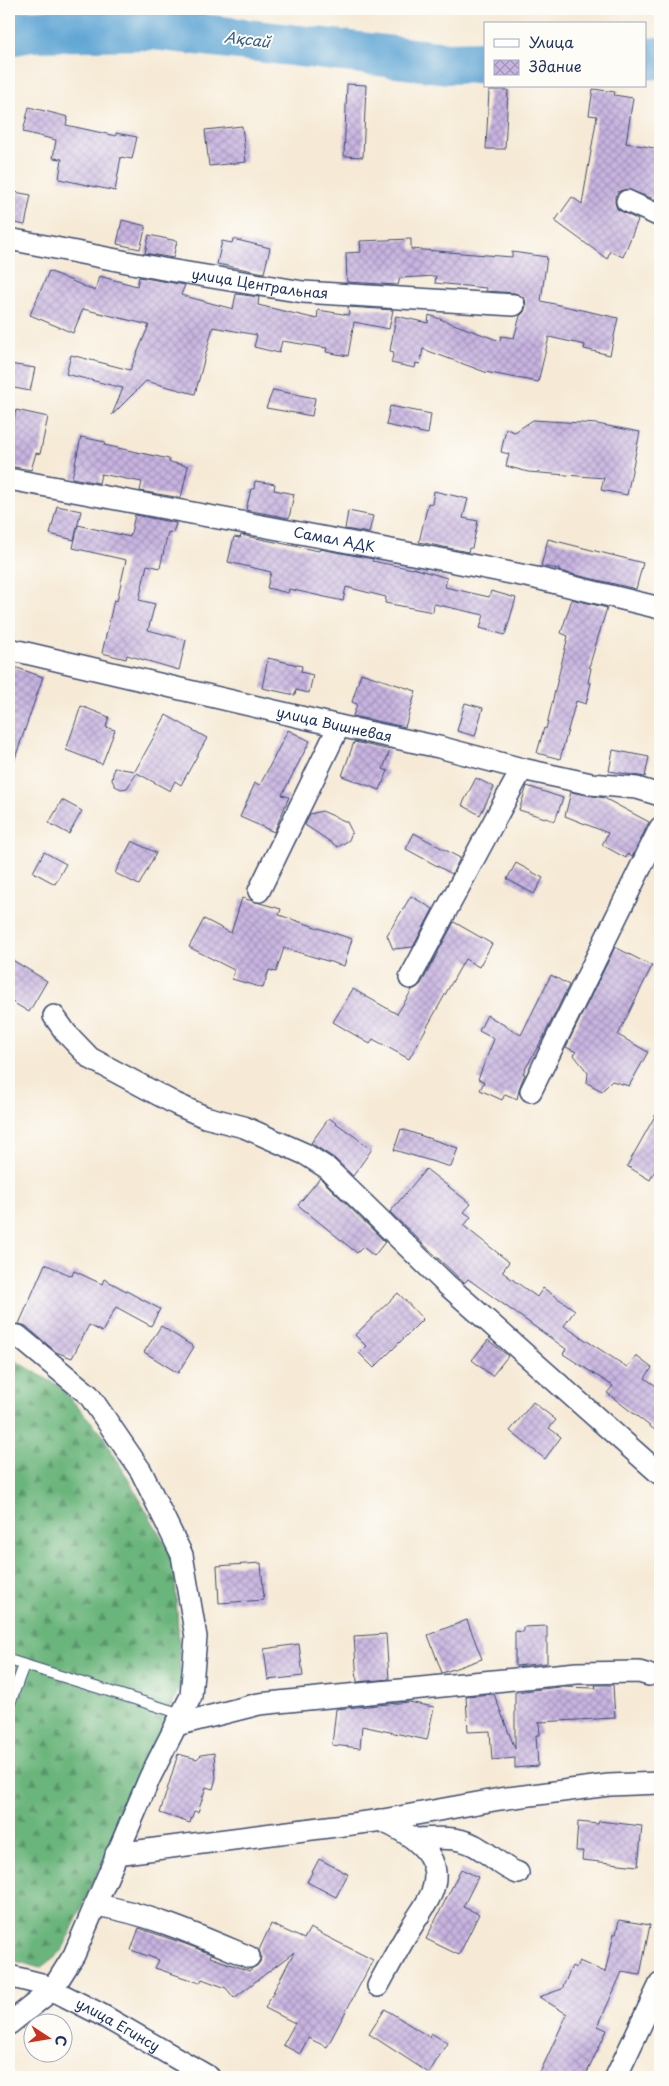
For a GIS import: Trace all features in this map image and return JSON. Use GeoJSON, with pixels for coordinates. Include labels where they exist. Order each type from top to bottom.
{"type":"FeatureCollection","features":[{"type":"Feature","properties":{"kind":"street"},"geometry":{"type":"LineString","coordinates":[[627,201],[660,216]]}},
{"type":"Feature","properties":{"kind":"street","name":"улица Центральная"},"geometry":{"type":"LineString","coordinates":[[9,239],[163,269],[303,292],[514,305]]}},
{"type":"Feature","properties":{"kind":"street","name":"Самал АДК"},"geometry":{"type":"LineString","coordinates":[[9,479],[454,561],[536,578],[660,608]]}},
{"type":"Feature","properties":{"kind":"street","name":"улица Вишневая"},"geometry":{"type":"LineString","coordinates":[[9,649],[339,726],[439,746],[522,769],[592,784],[637,788],[660,795]]}},
{"type":"Feature","properties":{"kind":"street"},"geometry":{"type":"LineString","coordinates":[[259,891],[339,726]]}},
{"type":"Feature","properties":{"kind":"street"},"geometry":{"type":"LineString","coordinates":[[410,978],[522,769]]}},
{"type":"Feature","properties":{"kind":"street"},"geometry":{"type":"LineString","coordinates":[[531,1091],[660,828]]}},
{"type":"Feature","properties":{"kind":"street"},"geometry":{"type":"LineString","coordinates":[[54,1016],[66,1033],[90,1058],[176,1104],[205,1117],[244,1127],[305,1154],[327,1168],[446,1284],[660,1474]]}},
{"type":"Feature","properties":{"kind":"street"},"geometry":{"type":"LineString","coordinates":[[9,1336],[18,1336],[89,1395],[141,1471],[182,1555],[196,1637],[191,1696],[150,1777],[74,1955],[52,1990],[9,2024]]}},
{"type":"Feature","properties":{"kind":"street"},"geometry":{"type":"LineString","coordinates":[[179,1720],[259,1704],[577,1673],[639,1672],[649,1676]]}},
{"type":"Feature","properties":{"kind":"street"},"geometry":{"type":"LineString","coordinates":[[116,1854],[380,1820],[500,1799],[609,1785],[660,1783]]}},
{"type":"Feature","properties":{"kind":"street"},"geometry":{"type":"LineString","coordinates":[[378,1986],[433,1889],[436,1873],[432,1857],[415,1838],[380,1820]]}},
{"type":"Feature","properties":{"kind":"street"},"geometry":{"type":"LineString","coordinates":[[415,1838],[448,1837],[466,1841],[518,1874]]}},
{"type":"Feature","properties":{"kind":"street"},"geometry":{"type":"LineString","coordinates":[[95,1905],[118,1909],[190,1932],[249,1957]]}},
{"type":"Feature","properties":{"kind":"street","name":"улица Егинсу"},"geometry":{"type":"LineString","coordinates":[[9,1976],[41,1984],[100,2014],[209,2077]]}},
{"type":"Feature","properties":{"kind":"street"},"geometry":{"type":"LineString","coordinates":[[616,2077],[660,1984]]}},
{"type":"Feature","properties":{"kind":"lane"},"geometry":{"type":"LineString","coordinates":[[9,1660],[179,1720]]}},
{"type":"Feature","properties":{"kind":"lane"},"geometry":{"type":"LineString","coordinates":[[9,1706],[24,1665]]}},
{"type":"Feature","properties":{"kind":"green space"},"geometry":{"type":"Polygon","coordinates":[[[9,1357],[59,1386],[102,1434],[174,1559],[181,1682],[170,1711],[62,1951],[40,1968],[9,1959],[9,1357]]]}},
{"type":"Feature","properties":{"kind":"building"},"geometry":{"type":"Polygon","coordinates":[[[347,84],[366,85],[363,157],[344,156],[347,84]]]}},
{"type":"Feature","properties":{"kind":"building"},"geometry":{"type":"Polygon","coordinates":[[[593,89],[615,92],[614,95],[633,98],[626,143],[660,149],[660,201],[626,189],[619,191],[615,196],[617,209],[638,220],[623,257],[610,251],[607,259],[555,221],[572,197],[582,204],[597,116],[589,115],[593,89]]]}},
{"type":"Feature","properties":{"kind":"building"},"geometry":{"type":"Polygon","coordinates":[[[489,90],[508,90],[505,149],[486,149],[489,90]]]}},
{"type":"Feature","properties":{"kind":"building"},"geometry":{"type":"Polygon","coordinates":[[[29,107],[68,117],[66,125],[116,136],[116,133],[137,137],[132,159],[121,157],[115,191],[59,179],[62,159],[53,158],[56,140],[23,132],[29,107]]]}},
{"type":"Feature","properties":{"kind":"building"},"geometry":{"type":"Polygon","coordinates":[[[242,126],[246,162],[209,166],[205,130],[242,126]]]}},
{"type":"Feature","properties":{"kind":"building"},"geometry":{"type":"Polygon","coordinates":[[[9,191],[31,195],[25,225],[9,222],[9,191]]]}},
{"type":"Feature","properties":{"kind":"building"},"geometry":{"type":"Polygon","coordinates":[[[122,220],[146,226],[140,249],[117,244],[122,220]]]}},
{"type":"Feature","properties":{"kind":"building"},"geometry":{"type":"Polygon","coordinates":[[[149,235],[177,241],[173,258],[145,253],[149,235]]]}},
{"type":"Feature","properties":{"kind":"building"},"geometry":{"type":"Polygon","coordinates":[[[233,239],[270,248],[264,273],[217,264],[222,241],[232,243],[233,239]]]}},
{"type":"Feature","properties":{"kind":"building"},"geometry":{"type":"Polygon","coordinates":[[[411,239],[411,249],[512,257],[512,252],[547,257],[541,301],[618,318],[610,355],[584,349],[585,345],[549,337],[538,382],[485,372],[423,349],[420,364],[416,363],[415,368],[391,363],[394,352],[390,351],[396,316],[428,323],[429,315],[500,341],[501,336],[514,338],[520,316],[526,306],[525,299],[515,293],[486,291],[486,288],[435,283],[436,276],[400,278],[398,285],[347,282],[346,253],[361,252],[360,241],[411,239]]]}},
{"type":"Feature","properties":{"kind":"building"},"geometry":{"type":"Polygon","coordinates":[[[49,271],[95,291],[99,276],[137,286],[139,277],[185,285],[181,295],[233,309],[236,294],[259,297],[258,305],[317,319],[318,310],[349,315],[348,307],[393,310],[389,329],[354,322],[348,356],[326,352],[327,348],[282,341],[279,353],[254,347],[257,335],[213,327],[195,394],[146,381],[112,415],[123,388],[66,374],[71,355],[130,370],[149,325],[83,309],[73,333],[30,315],[49,271]]]}},
{"type":"Feature","properties":{"kind":"building"},"geometry":{"type":"Polygon","coordinates":[[[9,364],[35,368],[30,391],[9,387],[9,364]]]}},
{"type":"Feature","properties":{"kind":"building"},"geometry":{"type":"Polygon","coordinates":[[[273,390],[315,398],[312,416],[266,408],[273,390]]]}},
{"type":"Feature","properties":{"kind":"building"},"geometry":{"type":"Polygon","coordinates":[[[390,406],[431,414],[428,434],[386,425],[390,406]]]}},
{"type":"Feature","properties":{"kind":"building"},"geometry":{"type":"Polygon","coordinates":[[[16,410],[48,417],[40,454],[36,453],[31,470],[9,466],[9,427],[12,427],[16,410]]]}},
{"type":"Feature","properties":{"kind":"building"},"geometry":{"type":"Polygon","coordinates":[[[533,420],[597,424],[640,432],[627,495],[601,490],[604,478],[528,472],[506,466],[509,454],[501,452],[506,429],[515,432],[533,420]]]}},
{"type":"Feature","properties":{"kind":"building"},"geometry":{"type":"Polygon","coordinates":[[[81,437],[105,442],[104,445],[169,459],[169,462],[188,466],[181,498],[140,491],[142,482],[101,474],[99,483],[72,478],[81,437]]]}},
{"type":"Feature","properties":{"kind":"building"},"geometry":{"type":"Polygon","coordinates":[[[255,481],[275,484],[274,490],[294,494],[289,518],[246,510],[255,481]]]}},
{"type":"Feature","properties":{"kind":"building"},"geometry":{"type":"Polygon","coordinates":[[[434,491],[468,499],[463,518],[478,521],[472,548],[469,548],[468,552],[419,542],[428,503],[432,504],[434,491]]]}},
{"type":"Feature","properties":{"kind":"building"},"geometry":{"type":"Polygon","coordinates":[[[57,506],[81,511],[74,540],[50,534],[57,506]]]}},
{"type":"Feature","properties":{"kind":"building"},"geometry":{"type":"Polygon","coordinates":[[[348,511],[373,516],[369,533],[345,529],[348,511]]]}},
{"type":"Feature","properties":{"kind":"building"},"geometry":{"type":"Polygon","coordinates":[[[135,515],[176,523],[173,533],[168,532],[160,568],[147,565],[139,600],[155,604],[148,630],[186,640],[179,670],[127,655],[126,659],[102,653],[114,600],[117,601],[126,560],[73,548],[78,525],[130,537],[135,515]]]}},
{"type":"Feature","properties":{"kind":"building"},"geometry":{"type":"Polygon","coordinates":[[[241,535],[413,568],[447,578],[445,587],[489,597],[491,591],[516,598],[505,635],[480,628],[484,615],[434,604],[433,612],[385,603],[386,597],[346,587],[343,601],[289,589],[288,593],[267,588],[271,572],[228,562],[234,537],[240,538],[241,535]]]}},
{"type":"Feature","properties":{"kind":"building"},"geometry":{"type":"Polygon","coordinates":[[[548,539],[643,563],[636,589],[541,566],[548,539]]]}},
{"type":"Feature","properties":{"kind":"building"},"geometry":{"type":"Polygon","coordinates":[[[572,599],[607,608],[589,667],[591,668],[588,683],[591,683],[586,704],[576,701],[560,759],[537,753],[544,728],[546,729],[568,636],[561,633],[572,599]]]}},
{"type":"Feature","properties":{"kind":"building"},"geometry":{"type":"Polygon","coordinates":[[[268,658],[302,666],[301,672],[313,675],[309,693],[296,690],[295,695],[262,688],[268,658]]]}},
{"type":"Feature","properties":{"kind":"building"},"geometry":{"type":"Polygon","coordinates":[[[9,665],[43,677],[12,767],[9,766],[9,665]]]}},
{"type":"Feature","properties":{"kind":"building"},"geometry":{"type":"Polygon","coordinates":[[[361,673],[416,691],[405,727],[353,716],[357,704],[352,702],[361,673]]]}},
{"type":"Feature","properties":{"kind":"building"},"geometry":{"type":"Polygon","coordinates":[[[465,703],[483,708],[475,736],[457,731],[465,703]]]}},
{"type":"Feature","properties":{"kind":"building"},"geometry":{"type":"Polygon","coordinates":[[[81,706],[109,717],[106,727],[115,730],[102,764],[66,750],[81,706]]]}},
{"type":"Feature","properties":{"kind":"building"},"geometry":{"type":"Polygon","coordinates":[[[166,715],[207,738],[181,785],[175,781],[170,791],[137,773],[127,788],[121,789],[115,786],[112,780],[114,768],[135,771],[166,715]]]}},
{"type":"Feature","properties":{"kind":"building"},"geometry":{"type":"Polygon","coordinates":[[[288,730],[310,741],[282,795],[289,797],[274,832],[240,817],[255,783],[260,785],[288,730]]]}},
{"type":"Feature","properties":{"kind":"building"},"geometry":{"type":"Polygon","coordinates":[[[354,742],[390,750],[383,769],[388,771],[380,790],[342,776],[354,742]]]}},
{"type":"Feature","properties":{"kind":"building"},"geometry":{"type":"Polygon","coordinates":[[[613,750],[649,757],[645,777],[609,771],[613,750]]]}},
{"type":"Feature","properties":{"kind":"building"},"geometry":{"type":"Polygon","coordinates":[[[476,778],[494,787],[480,815],[462,805],[476,778]]]}},
{"type":"Feature","properties":{"kind":"building"},"geometry":{"type":"Polygon","coordinates":[[[527,786],[563,798],[555,821],[519,810],[527,786]]]}},
{"type":"Feature","properties":{"kind":"building"},"geometry":{"type":"Polygon","coordinates":[[[571,792],[604,798],[649,822],[632,857],[628,854],[626,858],[602,845],[608,833],[565,816],[571,792]]]}},
{"type":"Feature","properties":{"kind":"building"},"geometry":{"type":"Polygon","coordinates":[[[62,800],[82,811],[69,834],[49,823],[62,800]]]}},
{"type":"Feature","properties":{"kind":"building"},"geometry":{"type":"Polygon","coordinates":[[[322,811],[347,822],[352,832],[349,840],[338,847],[305,825],[310,814],[322,811]]]}},
{"type":"Feature","properties":{"kind":"building"},"geometry":{"type":"Polygon","coordinates":[[[414,833],[460,858],[452,874],[406,849],[414,833]]]}},
{"type":"Feature","properties":{"kind":"building"},"geometry":{"type":"Polygon","coordinates":[[[132,841],[156,853],[139,885],[115,873],[132,841]]]}},
{"type":"Feature","properties":{"kind":"building"},"geometry":{"type":"Polygon","coordinates":[[[44,852],[66,864],[55,884],[33,872],[44,852]]]}},
{"type":"Feature","properties":{"kind":"building"},"geometry":{"type":"Polygon","coordinates":[[[516,863],[543,878],[534,894],[507,879],[516,863]]]}},
{"type":"Feature","properties":{"kind":"building"},"geometry":{"type":"Polygon","coordinates":[[[411,896],[433,909],[413,947],[393,949],[387,935],[411,896]]]}},
{"type":"Feature","properties":{"kind":"building"},"geometry":{"type":"Polygon","coordinates":[[[242,898],[281,909],[279,915],[352,939],[344,966],[284,948],[276,972],[269,970],[263,988],[232,979],[234,970],[189,947],[204,919],[231,933],[242,898]]]}},
{"type":"Feature","properties":{"kind":"building"},"geometry":{"type":"Polygon","coordinates":[[[454,922],[492,944],[479,967],[465,959],[409,1059],[373,1039],[370,1044],[333,1022],[353,989],[397,1014],[412,990],[421,984],[454,922]]]}},
{"type":"Feature","properties":{"kind":"building"},"geometry":{"type":"Polygon","coordinates":[[[615,947],[652,966],[618,1035],[648,1052],[629,1086],[612,1081],[602,1091],[587,1083],[588,1073],[574,1055],[576,1052],[566,1047],[615,947]]]}},
{"type":"Feature","properties":{"kind":"building"},"geometry":{"type":"Polygon","coordinates":[[[9,958],[47,981],[29,1012],[9,1000],[9,958]]]}},
{"type":"Feature","properties":{"kind":"building"},"geometry":{"type":"Polygon","coordinates":[[[551,975],[569,985],[523,1073],[525,1074],[517,1099],[505,1094],[502,1100],[480,1090],[484,1082],[478,1079],[494,1039],[479,1031],[487,1015],[521,1035],[551,975]]]}},
{"type":"Feature","properties":{"kind":"building"},"geometry":{"type":"Polygon","coordinates":[[[660,1107],[660,1162],[650,1180],[627,1166],[660,1107]]]}},
{"type":"Feature","properties":{"kind":"building"},"geometry":{"type":"Polygon","coordinates":[[[329,1118],[372,1149],[353,1176],[334,1158],[311,1143],[329,1118]]]}},
{"type":"Feature","properties":{"kind":"building"},"geometry":{"type":"Polygon","coordinates":[[[401,1129],[458,1148],[451,1167],[394,1150],[401,1129]]]}},
{"type":"Feature","properties":{"kind":"building"},"geometry":{"type":"Polygon","coordinates":[[[426,1169],[471,1204],[464,1212],[471,1217],[464,1226],[509,1262],[502,1272],[537,1297],[543,1288],[575,1310],[564,1326],[627,1367],[636,1356],[652,1368],[645,1378],[660,1389],[660,1434],[607,1393],[613,1386],[563,1354],[566,1349],[468,1279],[464,1283],[390,1212],[426,1169]]]}},
{"type":"Feature","properties":{"kind":"building"},"geometry":{"type":"Polygon","coordinates":[[[320,1178],[385,1242],[374,1256],[363,1247],[357,1253],[298,1205],[320,1178]]]}},
{"type":"Feature","properties":{"kind":"building"},"geometry":{"type":"Polygon","coordinates":[[[45,1264],[72,1276],[74,1271],[102,1284],[104,1279],[160,1309],[151,1326],[116,1307],[102,1332],[89,1325],[72,1358],[56,1352],[26,1326],[19,1324],[45,1264]]]}},
{"type":"Feature","properties":{"kind":"building"},"geometry":{"type":"Polygon","coordinates":[[[398,1293],[423,1319],[374,1368],[359,1353],[366,1346],[355,1335],[398,1293]]]}},
{"type":"Feature","properties":{"kind":"building"},"geometry":{"type":"Polygon","coordinates":[[[161,1326],[194,1347],[178,1373],[144,1352],[161,1326]]]}},
{"type":"Feature","properties":{"kind":"building"},"geometry":{"type":"Polygon","coordinates":[[[488,1340],[508,1356],[492,1376],[472,1360],[488,1340]]]}},
{"type":"Feature","properties":{"kind":"building"},"geometry":{"type":"Polygon","coordinates":[[[533,1402],[556,1420],[549,1428],[561,1437],[545,1459],[510,1431],[533,1402]]]}},
{"type":"Feature","properties":{"kind":"building"},"geometry":{"type":"Polygon","coordinates":[[[261,1563],[264,1600],[219,1603],[217,1566],[261,1563]]]}},
{"type":"Feature","properties":{"kind":"building"},"geometry":{"type":"Polygon","coordinates":[[[467,1620],[482,1659],[442,1673],[428,1635],[467,1620]]]}},
{"type":"Feature","properties":{"kind":"building"},"geometry":{"type":"Polygon","coordinates":[[[547,1626],[547,1663],[515,1666],[515,1631],[523,1632],[523,1627],[547,1626]]]}},
{"type":"Feature","properties":{"kind":"building"},"geometry":{"type":"Polygon","coordinates":[[[386,1634],[389,1679],[357,1682],[354,1636],[386,1634]]]}},
{"type":"Feature","properties":{"kind":"building"},"geometry":{"type":"Polygon","coordinates":[[[299,1644],[303,1676],[268,1680],[264,1649],[299,1644]]]}},
{"type":"Feature","properties":{"kind":"building"},"geometry":{"type":"Polygon","coordinates":[[[595,1685],[613,1685],[615,1718],[539,1722],[540,1735],[536,1735],[538,1766],[515,1768],[515,1758],[492,1760],[490,1731],[468,1732],[466,1696],[494,1694],[515,1749],[515,1692],[560,1687],[596,1688],[595,1685]]]}},
{"type":"Feature","properties":{"kind":"building"},"geometry":{"type":"Polygon","coordinates":[[[409,1702],[434,1707],[427,1740],[362,1726],[360,1748],[332,1745],[336,1709],[409,1702]]]}},
{"type":"Feature","properties":{"kind":"building"},"geometry":{"type":"Polygon","coordinates":[[[214,1753],[216,1778],[213,1789],[206,1787],[198,1812],[194,1811],[190,1823],[160,1813],[178,1754],[197,1759],[201,1755],[214,1753]]]}},
{"type":"Feature","properties":{"kind":"building"},"geometry":{"type":"Polygon","coordinates":[[[599,1821],[642,1826],[638,1866],[582,1860],[583,1851],[576,1851],[578,1822],[598,1824],[599,1821]]]}},
{"type":"Feature","properties":{"kind":"building"},"geometry":{"type":"Polygon","coordinates":[[[319,1859],[348,1874],[336,1897],[307,1882],[319,1859]]]}},
{"type":"Feature","properties":{"kind":"building"},"geometry":{"type":"Polygon","coordinates":[[[461,1869],[478,1877],[463,1907],[479,1914],[459,1955],[426,1939],[461,1869]]]}},
{"type":"Feature","properties":{"kind":"building"},"geometry":{"type":"Polygon","coordinates":[[[619,1920],[650,1925],[640,1975],[622,1972],[598,2026],[607,2030],[585,2077],[538,2077],[567,2014],[539,1997],[562,1989],[572,1966],[576,1968],[579,1961],[605,1972],[619,1920]]]}},
{"type":"Feature","properties":{"kind":"building"},"geometry":{"type":"Polygon","coordinates":[[[271,1924],[304,1939],[310,1928],[373,1960],[327,2047],[308,2038],[300,2054],[283,2045],[295,2023],[265,2008],[294,1952],[234,1998],[226,1988],[202,1979],[200,1983],[155,1968],[159,1960],[131,1950],[139,1928],[188,1945],[211,1954],[210,1957],[249,1971],[260,1962],[259,1950],[271,1924]]]}},
{"type":"Feature","properties":{"kind":"building"},"geometry":{"type":"Polygon","coordinates":[[[385,2009],[429,2037],[431,2033],[447,2043],[429,2073],[369,2034],[385,2009]]]}},
{"type":"Feature","properties":{"kind":"waterway","name":"Ақсай"},"geometry":{"type":"LineString","coordinates":[[9,35],[30,31],[152,29],[447,63],[484,62]]}},
{"type":"Feature","properties":{"kind":"waterway","name":"Ақсай"},"geometry":{"type":"LineString","coordinates":[[646,59],[660,58]]}}]}
